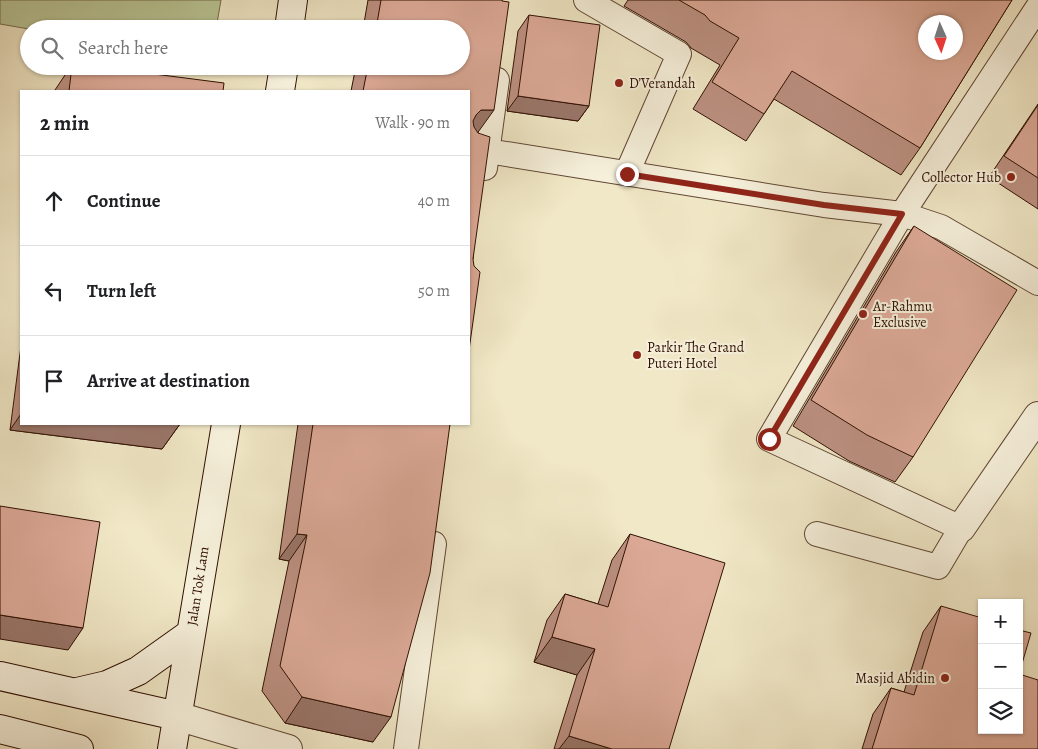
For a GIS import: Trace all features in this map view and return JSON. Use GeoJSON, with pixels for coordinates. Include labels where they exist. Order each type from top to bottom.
{"type":"FeatureCollection","features":[{"type":"Feature","properties":{"kind":"street"},"geometry":{"type":"LineString","coordinates":[[290,20],[293,0]]}},
{"type":"Feature","properties":{"kind":"street"},"geometry":{"type":"LineString","coordinates":[[280,90],[283,75]]}},
{"type":"Feature","properties":{"kind":"street"},"geometry":{"type":"LineString","coordinates":[[961,528],[1038,416]]}},
{"type":"Feature","properties":{"kind":"street","name":"Jalan Tok Lam"},"geometry":{"type":"LineString","coordinates":[[172,749],[165,713],[190,634],[226,425]]}},
{"type":"Feature","properties":{"kind":"street"},"geometry":{"type":"LineString","coordinates":[[72,693],[107,685],[138,671],[190,634]]}},
{"type":"Feature","properties":{"kind":"street"},"geometry":{"type":"LineString","coordinates":[[0,676],[165,713],[288,749]]}},
{"type":"Feature","properties":{"kind":"street"},"geometry":{"type":"LineString","coordinates":[[0,729],[79,749]]}},
{"type":"Feature","properties":{"kind":"lane"},"geometry":{"type":"LineString","coordinates":[[586,0],[679,54],[627,174]]}},
{"type":"Feature","properties":{"kind":"lane"},"geometry":{"type":"LineString","coordinates":[[817,534],[938,567],[961,528],[769,439],[902,214],[1038,7]]}},
{"type":"Feature","properties":{"kind":"lane"},"geometry":{"type":"LineString","coordinates":[[482,190],[478,150],[500,63]]}},
{"type":"Feature","properties":{"kind":"lane"},"geometry":{"type":"LineString","coordinates":[[478,150],[824,205],[902,214],[941,227],[1038,283]]}},
{"type":"Feature","properties":{"kind":"lane"},"geometry":{"type":"LineString","coordinates":[[406,749],[437,522]]}},
{"type":"Feature","properties":{"kind":"green space"},"geometry":{"type":"Polygon","coordinates":[[[0,0],[221,0],[218,20],[20,20],[20,27],[0,24],[0,0]]]}},
{"type":"Feature","properties":{"kind":"building"},"geometry":{"type":"Polygon","coordinates":[[[381,0],[502,0],[509,2],[494,110],[481,110],[473,121],[478,133],[490,137],[473,259],[474,266],[480,272],[470,343],[470,90],[363,90],[366,75],[470,75],[470,20],[378,20],[381,0]]]}},
{"type":"Feature","properties":{"kind":"building"},"geometry":{"type":"Polygon","coordinates":[[[679,0],[1012,0],[920,148],[792,71],[764,114],[712,82],[739,38],[710,21],[705,15],[679,0]]]}},
{"type":"Feature","properties":{"kind":"building"},"geometry":{"type":"Polygon","coordinates":[[[529,15],[600,25],[589,106],[518,96],[529,15]]]}},
{"type":"Feature","properties":{"kind":"building"},"geometry":{"type":"Polygon","coordinates":[[[71,75],[162,75],[224,83],[223,90],[69,90],[71,75]]]}},
{"type":"Feature","properties":{"kind":"building"},"geometry":{"type":"Polygon","coordinates":[[[1038,105],[1038,178],[1004,156],[1038,105]]]}},
{"type":"Feature","properties":{"kind":"building"},"geometry":{"type":"Polygon","coordinates":[[[914,226],[1017,290],[913,457],[867,435],[811,400],[914,226]]]}},
{"type":"Feature","properties":{"kind":"building"},"geometry":{"type":"Polygon","coordinates":[[[313,425],[450,425],[430,573],[391,717],[302,697],[280,666],[307,535],[297,534],[313,425]]]}},
{"type":"Feature","properties":{"kind":"building"},"geometry":{"type":"Polygon","coordinates":[[[0,506],[100,522],[83,628],[0,615],[0,506]]]}},
{"type":"Feature","properties":{"kind":"building"},"geometry":{"type":"Polygon","coordinates":[[[630,534],[725,563],[669,749],[612,749],[569,736],[595,649],[552,637],[565,594],[608,607],[630,534]]]}},
{"type":"Feature","properties":{"kind":"building","name":"Masjid Abidin"},"geometry":{"type":"Polygon","coordinates":[[[941,606],[978,617],[978,734],[1023,734],[1023,675],[1038,680],[1038,749],[872,749],[891,688],[914,695],[941,606]]]}},
{"type":"Feature","properties":{"kind":"building"},"geometry":{"type":"Polygon","coordinates":[[[1023,631],[1031,633],[1023,660],[1023,631]]]}},
{"type":"Feature","properties":{"kind":"place","name":"D’Verandah"},"geometry":{"type":"Point","coordinates":[619,83]}},
{"type":"Feature","properties":{"kind":"place","name":"Collector Hub"},"geometry":{"type":"Point","coordinates":[1011,177]}},
{"type":"Feature","properties":{"kind":"place","name":"Ar-Rahmu Exclusive"},"geometry":{"type":"Point","coordinates":[863,314]}},
{"type":"Feature","properties":{"kind":"place","name":"Parkir The Grand Puteri Hotel"},"geometry":{"type":"Point","coordinates":[637,355]}},
{"type":"Feature","properties":{"kind":"place","name":"Masjid Abidin"},"geometry":{"type":"Point","coordinates":[945,678]}},
{"type":"Feature","properties":{"kind":"route"},"geometry":{"type":"LineString","coordinates":[[627,174],[824,205],[902,214],[769,439]]}}]}
